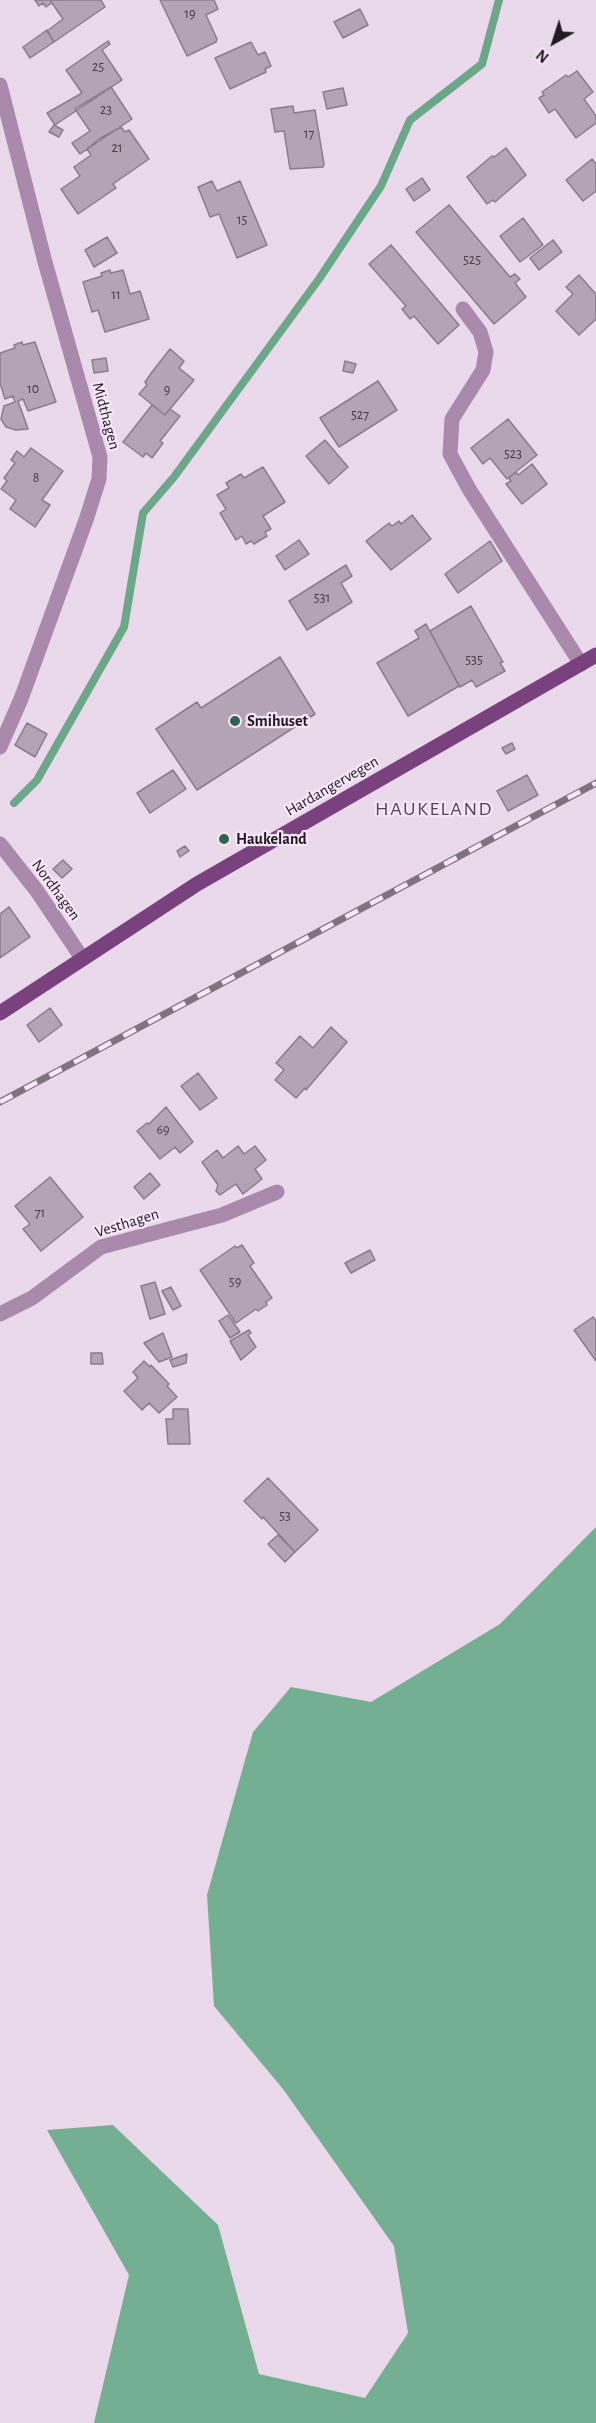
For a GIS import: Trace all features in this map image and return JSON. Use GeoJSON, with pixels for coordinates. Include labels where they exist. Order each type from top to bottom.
{"type":"FeatureCollection","features":[{"type":"Feature","properties":{"kind":"main road","name":"Hardangervegen"},"geometry":{"type":"LineString","coordinates":[[0,1013],[197,884],[596,655]]}},
{"type":"Feature","properties":{"kind":"street","name":"Midthagen"},"geometry":{"type":"LineString","coordinates":[[0,85],[45,262],[99,457],[99,479],[21,699],[0,747]]}},
{"type":"Feature","properties":{"kind":"street"},"geometry":{"type":"LineString","coordinates":[[463,309],[480,332],[486,352],[483,370],[452,419],[450,454],[581,664]]}},
{"type":"Feature","properties":{"kind":"street","name":"Nordhagen"},"geometry":{"type":"LineString","coordinates":[[0,844],[37,891],[82,958]]}},
{"type":"Feature","properties":{"kind":"street","name":"Vesthagen"},"geometry":{"type":"LineString","coordinates":[[0,1314],[32,1298],[79,1261],[101,1247],[222,1215],[277,1192]]}},
{"type":"Feature","properties":{"kind":"green space"},"geometry":{"type":"Polygon","coordinates":[[[596,1527],[596,2423],[94,2423],[129,2275],[47,2130],[113,2125],[218,2225],[259,2374],[365,2398],[408,2333],[394,2246],[283,2089],[214,2006],[207,1895],[253,1732],[291,1687],[371,1702],[500,1624],[596,1527]]]}},
{"type":"Feature","properties":{"kind":"building"},"geometry":{"type":"Polygon","coordinates":[[[35,0],[50,0],[52,3],[46,7],[43,3],[39,6],[35,0]]]}},
{"type":"Feature","properties":{"kind":"building"},"geometry":{"type":"Polygon","coordinates":[[[50,0],[101,0],[105,7],[54,42],[47,31],[63,19],[50,0]]]}},
{"type":"Feature","properties":{"kind":"building"},"geometry":{"type":"Polygon","coordinates":[[[160,0],[214,0],[218,9],[206,15],[217,39],[216,42],[187,56],[160,0]]]}},
{"type":"Feature","properties":{"kind":"building"},"geometry":{"type":"Polygon","coordinates":[[[360,9],[368,25],[343,38],[334,22],[360,9]]]}},
{"type":"Feature","properties":{"kind":"building"},"geometry":{"type":"Polygon","coordinates":[[[47,30],[54,42],[30,58],[23,47],[47,30]]]}},
{"type":"Feature","properties":{"kind":"building"},"geometry":{"type":"Polygon","coordinates":[[[108,41],[110,44],[102,50],[122,80],[55,125],[47,113],[82,93],[66,70],[108,41]]]}},
{"type":"Feature","properties":{"kind":"building"},"geometry":{"type":"Polygon","coordinates":[[[251,42],[258,55],[265,52],[271,66],[265,69],[266,72],[230,89],[215,58],[251,42]]]}},
{"type":"Feature","properties":{"kind":"building"},"geometry":{"type":"Polygon","coordinates":[[[577,71],[593,92],[584,99],[596,116],[596,123],[576,138],[555,109],[549,113],[539,98],[544,95],[542,92],[566,75],[568,77],[577,71]]]}},
{"type":"Feature","properties":{"kind":"building"},"geometry":{"type":"Polygon","coordinates":[[[111,87],[132,119],[80,154],[72,143],[90,131],[75,109],[111,87]]]}},
{"type":"Feature","properties":{"kind":"building"},"geometry":{"type":"Polygon","coordinates":[[[343,88],[347,105],[327,109],[323,92],[343,88]]]}},
{"type":"Feature","properties":{"kind":"building"},"geometry":{"type":"Polygon","coordinates":[[[293,106],[294,113],[315,110],[323,167],[290,169],[284,131],[275,132],[271,109],[293,106]]]}},
{"type":"Feature","properties":{"kind":"building"},"geometry":{"type":"Polygon","coordinates":[[[54,125],[63,130],[59,137],[49,132],[54,125]]]}},
{"type":"Feature","properties":{"kind":"building"},"geometry":{"type":"Polygon","coordinates":[[[121,127],[125,132],[129,130],[149,159],[113,184],[116,188],[78,214],[61,189],[80,176],[74,167],[91,155],[87,149],[99,139],[121,127]]]}},
{"type":"Feature","properties":{"kind":"building"},"geometry":{"type":"Polygon","coordinates":[[[506,148],[526,175],[495,202],[493,200],[487,204],[467,177],[492,156],[494,157],[506,148]]]}},
{"type":"Feature","properties":{"kind":"building"},"geometry":{"type":"Polygon","coordinates":[[[592,159],[596,164],[596,191],[583,201],[566,180],[592,159]]]}},
{"type":"Feature","properties":{"kind":"building"},"geometry":{"type":"Polygon","coordinates":[[[422,178],[430,190],[414,201],[406,189],[422,178]]]}},
{"type":"Feature","properties":{"kind":"building"},"geometry":{"type":"Polygon","coordinates":[[[212,181],[217,191],[240,181],[267,245],[237,258],[219,214],[210,217],[198,187],[212,181]]]}},
{"type":"Feature","properties":{"kind":"building"},"geometry":{"type":"Polygon","coordinates":[[[449,205],[510,277],[515,274],[520,279],[515,283],[526,297],[494,324],[416,232],[449,205]]]}},
{"type":"Feature","properties":{"kind":"building"},"geometry":{"type":"Polygon","coordinates":[[[523,218],[543,245],[520,262],[500,236],[523,218]]]}},
{"type":"Feature","properties":{"kind":"building"},"geometry":{"type":"Polygon","coordinates":[[[107,237],[117,253],[94,267],[85,250],[107,237]]]}},
{"type":"Feature","properties":{"kind":"building"},"geometry":{"type":"Polygon","coordinates":[[[553,240],[562,252],[539,270],[530,258],[553,240]]]}},
{"type":"Feature","properties":{"kind":"building"},"geometry":{"type":"Polygon","coordinates":[[[391,245],[459,325],[438,344],[414,316],[410,319],[402,309],[406,306],[369,264],[391,245]]]}},
{"type":"Feature","properties":{"kind":"building"},"geometry":{"type":"Polygon","coordinates":[[[110,270],[111,273],[123,270],[130,294],[140,291],[149,319],[105,332],[98,310],[92,312],[83,282],[102,276],[101,273],[110,270]]]}},
{"type":"Feature","properties":{"kind":"building"},"geometry":{"type":"Polygon","coordinates":[[[579,275],[596,294],[596,319],[579,335],[556,311],[573,294],[566,287],[579,275]]]}},
{"type":"Feature","properties":{"kind":"building"},"geometry":{"type":"Polygon","coordinates":[[[22,342],[23,345],[35,342],[56,402],[28,411],[23,399],[18,401],[28,429],[16,430],[6,427],[1,419],[4,406],[15,402],[13,396],[5,399],[0,383],[0,353],[15,348],[14,345],[22,342]]]}},
{"type":"Feature","properties":{"kind":"building"},"geometry":{"type":"Polygon","coordinates":[[[170,349],[184,361],[179,368],[194,380],[165,415],[139,394],[147,385],[145,382],[170,349]]]}},
{"type":"Feature","properties":{"kind":"building"},"geometry":{"type":"Polygon","coordinates":[[[106,358],[108,371],[94,373],[92,360],[106,358]]]}},
{"type":"Feature","properties":{"kind":"building"},"geometry":{"type":"Polygon","coordinates":[[[345,361],[356,364],[353,373],[343,371],[345,361]]]}},
{"type":"Feature","properties":{"kind":"building"},"geometry":{"type":"Polygon","coordinates":[[[378,381],[397,410],[339,447],[320,418],[378,381]]]}},
{"type":"Feature","properties":{"kind":"building"},"geometry":{"type":"Polygon","coordinates":[[[152,405],[165,415],[170,409],[180,416],[160,441],[163,443],[152,458],[146,453],[143,457],[123,442],[152,405]]]}},
{"type":"Feature","properties":{"kind":"building"},"geometry":{"type":"Polygon","coordinates":[[[508,419],[537,455],[507,479],[490,458],[483,464],[471,448],[508,419]]]}},
{"type":"Feature","properties":{"kind":"building"},"geometry":{"type":"Polygon","coordinates":[[[325,440],[348,467],[329,484],[306,456],[325,440]]]}},
{"type":"Feature","properties":{"kind":"building"},"geometry":{"type":"Polygon","coordinates":[[[31,448],[63,471],[42,500],[50,505],[35,527],[10,509],[16,500],[1,489],[7,481],[4,478],[15,463],[11,460],[17,451],[24,457],[31,448]]]}},
{"type":"Feature","properties":{"kind":"building"},"geometry":{"type":"Polygon","coordinates":[[[532,464],[547,484],[522,504],[506,484],[511,481],[509,478],[516,472],[518,475],[532,464]]]}},
{"type":"Feature","properties":{"kind":"building"},"geometry":{"type":"Polygon","coordinates":[[[263,467],[285,502],[263,516],[271,529],[265,532],[267,536],[254,544],[251,541],[246,544],[242,536],[236,540],[220,513],[226,509],[217,495],[229,488],[226,483],[241,474],[244,478],[263,467]]]}},
{"type":"Feature","properties":{"kind":"building"},"geometry":{"type":"Polygon","coordinates":[[[412,515],[431,539],[391,570],[366,541],[389,523],[392,526],[399,521],[401,524],[412,515]]]}},
{"type":"Feature","properties":{"kind":"building"},"geometry":{"type":"Polygon","coordinates":[[[299,540],[309,554],[285,570],[276,556],[299,540]]]}},
{"type":"Feature","properties":{"kind":"building"},"geometry":{"type":"Polygon","coordinates":[[[490,541],[502,561],[458,593],[445,574],[490,541]]]}},
{"type":"Feature","properties":{"kind":"building"},"geometry":{"type":"Polygon","coordinates":[[[346,565],[352,576],[341,583],[352,602],[307,630],[289,601],[346,565]]]}},
{"type":"Feature","properties":{"kind":"building"},"geometry":{"type":"Polygon","coordinates":[[[471,606],[503,662],[500,663],[505,671],[476,687],[472,680],[460,687],[430,631],[471,606]]]}},
{"type":"Feature","properties":{"kind":"building"},"geometry":{"type":"Polygon","coordinates":[[[426,624],[459,686],[408,716],[377,663],[419,638],[415,631],[426,624]]]}},
{"type":"Feature","properties":{"kind":"building","name":"Smihuset"},"geometry":{"type":"Polygon","coordinates":[[[280,657],[315,714],[197,790],[156,729],[197,702],[201,708],[280,657]]]}},
{"type":"Feature","properties":{"kind":"building"},"geometry":{"type":"Polygon","coordinates":[[[27,723],[47,734],[35,757],[15,745],[27,723]]]}},
{"type":"Feature","properties":{"kind":"building"},"geometry":{"type":"Polygon","coordinates":[[[512,743],[515,749],[506,754],[502,748],[512,743]]]}},
{"type":"Feature","properties":{"kind":"building"},"geometry":{"type":"Polygon","coordinates":[[[173,770],[186,789],[150,813],[137,793],[173,770]]]}},
{"type":"Feature","properties":{"kind":"building"},"geometry":{"type":"Polygon","coordinates":[[[527,775],[538,795],[508,811],[497,791],[527,775]]]}},
{"type":"Feature","properties":{"kind":"building"},"geometry":{"type":"Polygon","coordinates":[[[185,846],[189,851],[180,857],[177,851],[185,846]]]}},
{"type":"Feature","properties":{"kind":"building"},"geometry":{"type":"Polygon","coordinates":[[[63,860],[72,869],[62,878],[53,869],[63,860]]]}},
{"type":"Feature","properties":{"kind":"building"},"geometry":{"type":"Polygon","coordinates":[[[9,907],[30,937],[0,958],[0,914],[9,907]]]}},
{"type":"Feature","properties":{"kind":"building"},"geometry":{"type":"Polygon","coordinates":[[[50,1008],[62,1025],[39,1042],[27,1025],[50,1008]]]}},
{"type":"Feature","properties":{"kind":"building"},"geometry":{"type":"Polygon","coordinates":[[[331,1027],[347,1042],[306,1090],[305,1088],[296,1098],[275,1080],[284,1070],[276,1063],[300,1036],[313,1048],[331,1027]]]}},
{"type":"Feature","properties":{"kind":"building"},"geometry":{"type":"Polygon","coordinates":[[[198,1073],[217,1098],[200,1110],[181,1086],[198,1073]]]}},
{"type":"Feature","properties":{"kind":"building"},"geometry":{"type":"Polygon","coordinates":[[[166,1107],[193,1142],[180,1153],[175,1147],[160,1159],[137,1131],[147,1123],[149,1124],[166,1107]]]}},
{"type":"Feature","properties":{"kind":"building"},"geometry":{"type":"Polygon","coordinates":[[[238,1146],[244,1154],[255,1146],[266,1160],[255,1169],[262,1179],[243,1194],[236,1184],[220,1195],[216,1191],[218,1185],[202,1162],[217,1150],[223,1158],[238,1146]]]}},
{"type":"Feature","properties":{"kind":"building"},"geometry":{"type":"Polygon","coordinates":[[[150,1173],[160,1185],[144,1199],[134,1187],[150,1173]]]}},
{"type":"Feature","properties":{"kind":"building"},"geometry":{"type":"Polygon","coordinates":[[[50,1177],[83,1217],[41,1251],[23,1229],[30,1224],[15,1206],[50,1177]]]}},
{"type":"Feature","properties":{"kind":"building"},"geometry":{"type":"Polygon","coordinates":[[[242,1245],[254,1263],[250,1266],[272,1298],[266,1302],[267,1305],[258,1311],[256,1309],[236,1323],[200,1270],[235,1246],[237,1248],[242,1245]]]}},
{"type":"Feature","properties":{"kind":"building"},"geometry":{"type":"Polygon","coordinates":[[[370,1250],[375,1260],[351,1273],[345,1263],[370,1250]]]}},
{"type":"Feature","properties":{"kind":"building"},"geometry":{"type":"Polygon","coordinates":[[[155,1282],[165,1314],[150,1319],[141,1286],[155,1282]]]}},
{"type":"Feature","properties":{"kind":"building"},"geometry":{"type":"Polygon","coordinates":[[[171,1287],[181,1306],[173,1310],[162,1291],[171,1287]]]}},
{"type":"Feature","properties":{"kind":"building"},"geometry":{"type":"Polygon","coordinates":[[[228,1315],[240,1332],[230,1338],[219,1321],[228,1315]]]}},
{"type":"Feature","properties":{"kind":"building"},"geometry":{"type":"Polygon","coordinates":[[[593,1317],[596,1321],[596,1361],[574,1330],[593,1317]]]}},
{"type":"Feature","properties":{"kind":"building"},"geometry":{"type":"Polygon","coordinates":[[[249,1330],[251,1333],[248,1335],[256,1347],[241,1360],[230,1341],[249,1330]]]}},
{"type":"Feature","properties":{"kind":"building"},"geometry":{"type":"Polygon","coordinates":[[[163,1333],[172,1357],[159,1362],[144,1343],[163,1333]]]}},
{"type":"Feature","properties":{"kind":"building"},"geometry":{"type":"Polygon","coordinates":[[[91,1353],[102,1353],[103,1364],[91,1364],[91,1353]]]}},
{"type":"Feature","properties":{"kind":"building"},"geometry":{"type":"Polygon","coordinates":[[[187,1354],[186,1363],[173,1367],[170,1360],[187,1354]]]}},
{"type":"Feature","properties":{"kind":"building"},"geometry":{"type":"Polygon","coordinates":[[[144,1361],[169,1384],[167,1386],[177,1397],[159,1413],[149,1403],[142,1410],[124,1391],[138,1378],[133,1372],[144,1361]]]}},
{"type":"Feature","properties":{"kind":"building"},"geometry":{"type":"Polygon","coordinates":[[[173,1409],[188,1409],[190,1444],[168,1444],[166,1419],[173,1419],[173,1409]]]}},
{"type":"Feature","properties":{"kind":"building"},"geometry":{"type":"Polygon","coordinates":[[[268,1478],[318,1530],[295,1552],[263,1517],[262,1519],[244,1501],[268,1478]]]}},
{"type":"Feature","properties":{"kind":"building"},"geometry":{"type":"Polygon","coordinates":[[[278,1535],[295,1552],[285,1562],[268,1544],[278,1535]]]}},
{"type":"Feature","properties":{"kind":"waterway"},"geometry":{"type":"LineString","coordinates":[[14,803],[37,780],[124,627],[143,513],[174,477],[319,279],[381,186],[410,120],[482,64],[499,0]]}},
{"type":"Feature","properties":{"kind":"railway"},"geometry":{"type":"LineString","coordinates":[[0,1102],[596,783]]}},
{"type":"Feature","properties":{"kind":"place","name":"Smihuset"},"geometry":{"type":"Point","coordinates":[235,721]}},
{"type":"Feature","properties":{"kind":"place","name":"Haukeland"},"geometry":{"type":"Point","coordinates":[224,839]}},
{"type":"Feature","properties":{"kind":"district","name":"HAUKELAND"},"geometry":{"type":"Point","coordinates":[434,809]}}]}
